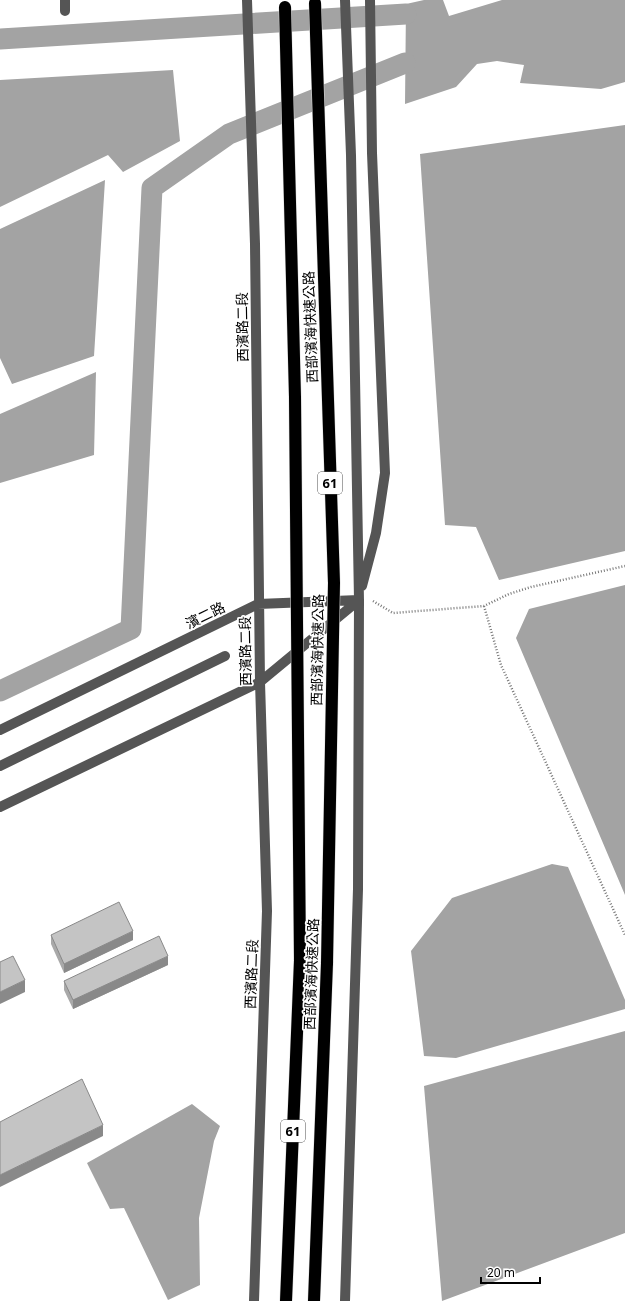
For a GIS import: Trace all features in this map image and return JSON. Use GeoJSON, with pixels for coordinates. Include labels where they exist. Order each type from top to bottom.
{"type":"FeatureCollection","features":[{"type":"Feature","properties":{"kind":"highway","name":"西部濱海快速公路"},"geometry":{"type":"LineString","coordinates":[[314,1301],[327,963],[334,583],[315,2]]}},
{"type":"Feature","properties":{"kind":"highway","name":"西部濱海快速公路"},"geometry":{"type":"LineString","coordinates":[[285,3],[295,396],[300,960],[286,1301]]}},
{"type":"Feature","properties":{"kind":"street"},"geometry":{"type":"LineString","coordinates":[[64,0],[65,11]]}},
{"type":"Feature","properties":{"kind":"street"},"geometry":{"type":"LineString","coordinates":[[0,807],[260,682],[359,600],[376,533],[385,473],[372,153],[370,0]]}},
{"type":"Feature","properties":{"kind":"street"},"geometry":{"type":"LineString","coordinates":[[345,1],[351,155],[359,600],[358,889],[345,1301]]}},
{"type":"Feature","properties":{"kind":"street","name":"西濱路二段"},"geometry":{"type":"LineString","coordinates":[[247,2],[255,244],[258,604],[267,911],[254,1301]]}},
{"type":"Feature","properties":{"kind":"street","name":"濱二路"},"geometry":{"type":"LineString","coordinates":[[0,730],[258,604],[359,600]]}},
{"type":"Feature","properties":{"kind":"street"},"geometry":{"type":"LineString","coordinates":[[0,766],[225,656]]}},
{"type":"Feature","properties":{"kind":"path"},"geometry":{"type":"LineString","coordinates":[[359,600],[371,600],[393,613],[484,606],[509,594],[531,587],[625,566]]}},
{"type":"Feature","properties":{"kind":"path"},"geometry":{"type":"LineString","coordinates":[[484,606],[501,665],[625,935]]}},
{"type":"Feature","properties":{"kind":"shaded area"},"geometry":{"type":"Polygon","coordinates":[[[424,0],[443,0],[449,16],[502,0],[625,0],[625,82],[601,89],[520,83],[524,65],[497,61],[477,64],[456,87],[405,104],[406,4],[424,0]]]}},
{"type":"Feature","properties":{"kind":"shaded area"},"geometry":{"type":"Polygon","coordinates":[[[173,70],[180,141],[123,172],[108,155],[0,207],[0,80],[173,70]]]}},
{"type":"Feature","properties":{"kind":"shaded area"},"geometry":{"type":"Polygon","coordinates":[[[625,125],[625,551],[499,580],[476,527],[445,525],[420,154],[625,125]]]}},
{"type":"Feature","properties":{"kind":"shaded area"},"geometry":{"type":"Polygon","coordinates":[[[105,180],[94,356],[12,384],[0,358],[0,229],[105,180]]]}},
{"type":"Feature","properties":{"kind":"shaded area"},"geometry":{"type":"Polygon","coordinates":[[[96,372],[94,455],[0,483],[0,414],[96,372]]]}},
{"type":"Feature","properties":{"kind":"shaded area"},"geometry":{"type":"Polygon","coordinates":[[[625,585],[625,895],[516,638],[529,609],[625,585]]]}},
{"type":"Feature","properties":{"kind":"shaded area"},"geometry":{"type":"Polygon","coordinates":[[[552,864],[568,867],[625,1000],[625,1009],[456,1058],[424,1056],[411,951],[452,898],[552,864]]]}},
{"type":"Feature","properties":{"kind":"shaded area"},"geometry":{"type":"Polygon","coordinates":[[[625,1031],[625,1233],[442,1301],[424,1086],[625,1031]]]}},
{"type":"Feature","properties":{"kind":"shaded area"},"geometry":{"type":"Polygon","coordinates":[[[192,1104],[220,1126],[214,1141],[199,1218],[200,1285],[168,1300],[124,1208],[110,1209],[87,1163],[192,1104]]]}},
{"type":"Feature","properties":{"kind":"building"},"geometry":{"type":"Polygon","coordinates":[[[119,902],[133,931],[64,964],[51,935],[119,902]]]}},
{"type":"Feature","properties":{"kind":"building"},"geometry":{"type":"Polygon","coordinates":[[[159,936],[168,956],[73,1000],[64,981],[159,936]]]}},
{"type":"Feature","properties":{"kind":"building"},"geometry":{"type":"Polygon","coordinates":[[[13,956],[25,980],[0,992],[0,962],[13,956]]]}},
{"type":"Feature","properties":{"kind":"building"},"geometry":{"type":"Polygon","coordinates":[[[82,1079],[103,1125],[0,1175],[0,1122],[82,1079]]]}},
{"type":"Feature","properties":{"kind":"waterway"},"geometry":{"type":"LineString","coordinates":[[0,39],[406,14]]}},
{"type":"Feature","properties":{"kind":"waterway"},"geometry":{"type":"LineString","coordinates":[[0,691],[131,629],[152,188],[229,134],[405,63]]}}]}
